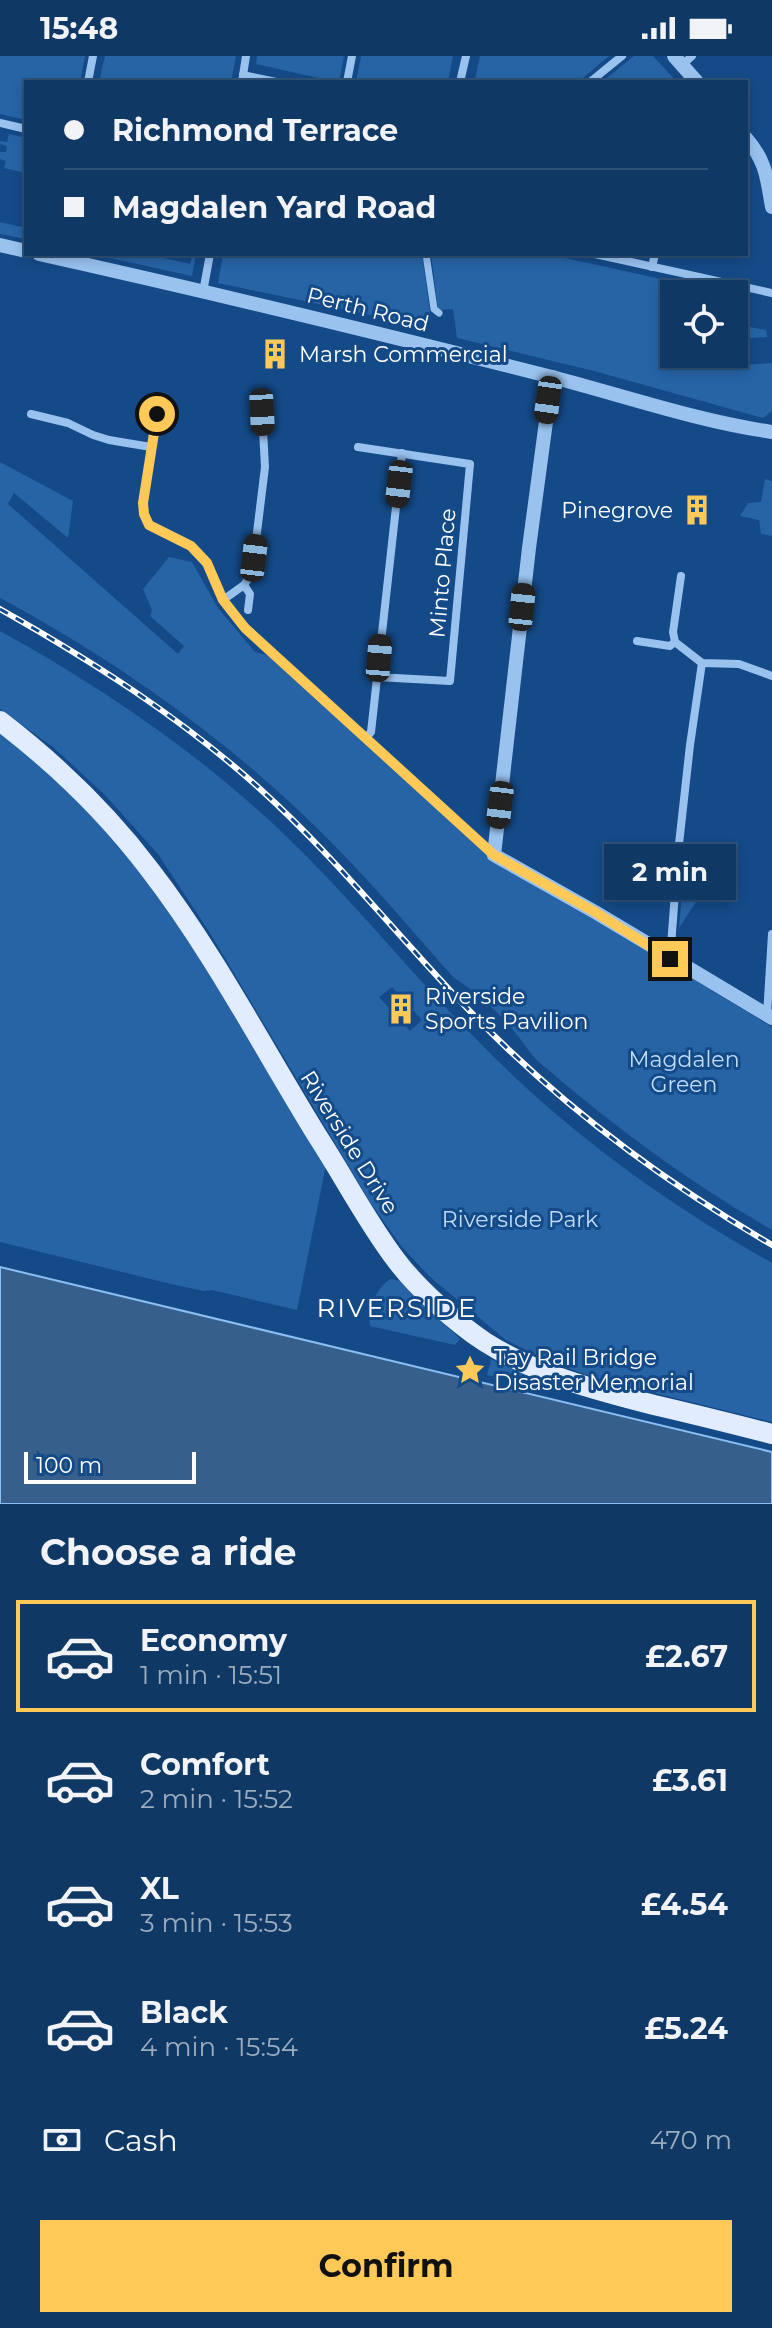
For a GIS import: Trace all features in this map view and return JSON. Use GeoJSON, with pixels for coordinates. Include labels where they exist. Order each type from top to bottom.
{"type":"FeatureCollection","features":[{"type":"Feature","properties":{"kind":"main road","name":"Riverside Drive"},"geometry":{"type":"LineString","coordinates":[[0,721],[68,777],[107,817],[151,870],[220,974],[396,1261],[437,1304],[483,1340],[527,1366],[582,1387],[772,1434]]}},
{"type":"Feature","properties":{"kind":"street"},"geometry":{"type":"LineString","coordinates":[[88,80],[93,56]]}},
{"type":"Feature","properties":{"kind":"street"},"geometry":{"type":"LineString","coordinates":[[242,78],[246,56]]}},
{"type":"Feature","properties":{"kind":"street"},"geometry":{"type":"LineString","coordinates":[[347,80],[352,56]]}},
{"type":"Feature","properties":{"kind":"street"},"geometry":{"type":"LineString","coordinates":[[460,80],[466,56]]}},
{"type":"Feature","properties":{"kind":"street"},"geometry":{"type":"LineString","coordinates":[[592,80],[622,56]]}},
{"type":"Feature","properties":{"kind":"street"},"geometry":{"type":"LineString","coordinates":[[683,59],[696,80]]}},
{"type":"Feature","properties":{"kind":"street"},"geometry":{"type":"LineString","coordinates":[[0,123],[24,129]]}},
{"type":"Feature","properties":{"kind":"street"},"geometry":{"type":"LineString","coordinates":[[748,140],[767,157],[772,207]]}},
{"type":"Feature","properties":{"kind":"street"},"geometry":{"type":"LineString","coordinates":[[0,245],[24,251]]}},
{"type":"Feature","properties":{"kind":"street","name":"Perth Road"},"geometry":{"type":"LineString","coordinates":[[48,256],[772,432]]}},
{"type":"Feature","properties":{"kind":"street"},"geometry":{"type":"LineString","coordinates":[[203,292],[210,256]]}},
{"type":"Feature","properties":{"kind":"street"},"geometry":{"type":"LineString","coordinates":[[426,256],[434,309],[439,313]]}},
{"type":"Feature","properties":{"kind":"street"},"geometry":{"type":"LineString","coordinates":[[604,256],[772,293]]}},
{"type":"Feature","properties":{"kind":"street"},"geometry":{"type":"LineString","coordinates":[[652,267],[655,256]]}},
{"type":"Feature","properties":{"kind":"street"},"geometry":{"type":"LineString","coordinates":[[494,855],[552,377]]}},
{"type":"Feature","properties":{"kind":"street"},"geometry":{"type":"LineString","coordinates":[[223,600],[244,585],[252,573],[265,467],[262,412],[268,399]]}},
{"type":"Feature","properties":{"kind":"street"},"geometry":{"type":"LineString","coordinates":[[31,414],[68,423],[101,438],[151,447]]}},
{"type":"Feature","properties":{"kind":"street"},"geometry":{"type":"LineString","coordinates":[[157,414],[143,503],[149,525],[191,546],[207,563],[223,600],[245,628],[494,855],[769,1017],[772,934]]}},
{"type":"Feature","properties":{"kind":"street","name":"Minto Place"},"geometry":{"type":"LineString","coordinates":[[358,447],[470,464],[450,681],[377,677]]}},
{"type":"Feature","properties":{"kind":"street"},"geometry":{"type":"LineString","coordinates":[[366,738],[371,732],[402,453]]}},
{"type":"Feature","properties":{"kind":"street"},"geometry":{"type":"LineString","coordinates":[[681,576],[673,632],[675,642],[702,663],[739,664],[772,676]]}},
{"type":"Feature","properties":{"kind":"street"},"geometry":{"type":"LineString","coordinates":[[244,585],[250,594],[248,610]]}},
{"type":"Feature","properties":{"kind":"street"},"geometry":{"type":"LineString","coordinates":[[637,641],[670,646],[675,642]]}},
{"type":"Feature","properties":{"kind":"street"},"geometry":{"type":"LineString","coordinates":[[670,959],[678,853],[702,663]]}},
{"type":"Feature","properties":{"kind":"green space"},"geometry":{"type":"Polygon","coordinates":[[[0,56],[85,56],[80,80],[24,80],[24,120],[0,114],[0,56]]]}},
{"type":"Feature","properties":{"kind":"green space"},"geometry":{"type":"Polygon","coordinates":[[[105,56],[236,56],[231,80],[99,80],[105,56]]]}},
{"type":"Feature","properties":{"kind":"green space"},"geometry":{"type":"Polygon","coordinates":[[[257,56],[344,56],[339,80],[256,64],[257,56]]]}},
{"type":"Feature","properties":{"kind":"green space"},"geometry":{"type":"Polygon","coordinates":[[[361,56],[453,56],[448,80],[356,80],[361,56]]]}},
{"type":"Feature","properties":{"kind":"green space"},"geometry":{"type":"Polygon","coordinates":[[[480,56],[609,56],[580,80],[475,79],[480,56]]]}},
{"type":"Feature","properties":{"kind":"green space"},"geometry":{"type":"Polygon","coordinates":[[[634,56],[653,56],[675,80],[604,80],[634,56]]]}},
{"type":"Feature","properties":{"kind":"green space"},"geometry":{"type":"Polygon","coordinates":[[[9,134],[24,138],[24,173],[4,168],[6,161],[0,159],[0,152],[6,152],[7,146],[0,144],[0,141],[7,142],[9,134]]]}},
{"type":"Feature","properties":{"kind":"green space"},"geometry":{"type":"Polygon","coordinates":[[[0,222],[24,228],[24,239],[0,234],[0,222]]]}},
{"type":"Feature","properties":{"kind":"green space"},"geometry":{"type":"Polygon","coordinates":[[[100,256],[155,256],[190,264],[192,256],[196,256],[192,276],[100,256]]]}},
{"type":"Feature","properties":{"kind":"green space"},"geometry":{"type":"Polygon","coordinates":[[[223,256],[422,256],[431,319],[409,323],[218,283],[223,256]]]}},
{"type":"Feature","properties":{"kind":"green space"},"geometry":{"type":"Polygon","coordinates":[[[431,256],[556,256],[666,280],[660,280],[660,368],[748,368],[748,365],[772,363],[772,411],[763,418],[594,371],[457,338],[453,309],[438,310],[431,256]]]}},
{"type":"Feature","properties":{"kind":"green space"},"geometry":{"type":"Polygon","coordinates":[[[748,327],[766,330],[767,337],[748,338],[748,327]]]}},
{"type":"Feature","properties":{"kind":"green space","name":"Magdalen Green"},"geometry":{"type":"Polygon","coordinates":[[[0,462],[73,501],[68,538],[14,493],[8,504],[178,654],[184,646],[150,616],[152,610],[143,589],[169,557],[192,562],[218,608],[255,652],[271,656],[490,856],[772,1027],[772,1230],[652,1152],[540,1063],[493,1008],[454,978],[336,847],[219,742],[135,679],[0,598],[0,462]]]}},
{"type":"Feature","properties":{"kind":"green space"},"geometry":{"type":"Polygon","coordinates":[[[765,479],[772,481],[772,536],[761,534],[759,520],[740,516],[748,503],[761,502],[765,479]]]}},
{"type":"Feature","properties":{"kind":"green space","name":"Riverside Park"},"geometry":{"type":"Polygon","coordinates":[[[0,631],[113,699],[219,776],[309,859],[454,1017],[547,1106],[655,1190],[772,1263],[772,1422],[602,1380],[553,1363],[506,1340],[430,1277],[402,1247],[370,1202],[210,933],[158,854],[105,795],[53,747],[0,709],[0,631]],[[392,987],[379,997],[410,1031],[422,1020],[392,987]]]}},
{"type":"Feature","properties":{"kind":"green space"},"geometry":{"type":"Polygon","coordinates":[[[0,731],[36,758],[101,822],[132,860],[206,963],[326,1165],[297,1310],[212,1290],[175,1285],[0,1242],[0,731]]]}},
{"type":"Feature","properties":{"kind":"green space"},"geometry":{"type":"Polygon","coordinates":[[[692,888],[696,902],[679,928],[682,894],[692,888]]]}},
{"type":"Feature","properties":{"kind":"green space"},"geometry":{"type":"Polygon","coordinates":[[[391,1279],[401,1281],[460,1339],[455,1345],[370,1326],[374,1299],[381,1287],[391,1279]]]}},
{"type":"Feature","properties":{"kind":"green space"},"geometry":{"type":"Polygon","coordinates":[[[491,1359],[559,1391],[487,1375],[491,1359]]]}},
{"type":"Feature","properties":{"kind":"shaded area"},"geometry":{"type":"Polygon","coordinates":[[[0,1267],[772,1452],[772,1504],[0,1504],[0,1267]]]}},
{"type":"Feature","properties":{"kind":"railway"},"geometry":{"type":"LineString","coordinates":[[0,609],[134,691],[229,762],[324,851],[477,1019],[540,1079],[635,1156],[772,1245]]}},
{"type":"Feature","properties":{"kind":"place","name":"Marsh Commercial"},"geometry":{"type":"Point","coordinates":[275,354]}},
{"type":"Feature","properties":{"kind":"place","name":"Pinegrove"},"geometry":{"type":"Point","coordinates":[697,510]}},
{"type":"Feature","properties":{"kind":"place","name":"Riverside Sports Pavilion"},"geometry":{"type":"Point","coordinates":[401,1009]}},
{"type":"Feature","properties":{"kind":"place","name":"Tay Rail Bridge Disaster Memorial"},"geometry":{"type":"Point","coordinates":[470,1370]}},
{"type":"Feature","properties":{"kind":"district","name":"RIVERSIDE"},"geometry":{"type":"Point","coordinates":[397,1308]}},
{"type":"Feature","properties":{"kind":"route"},"geometry":{"type":"LineString","coordinates":[[157,414],[143,503],[144,514],[149,525],[191,546],[207,563],[223,600],[245,628],[494,855],[670,959]]}}]}
